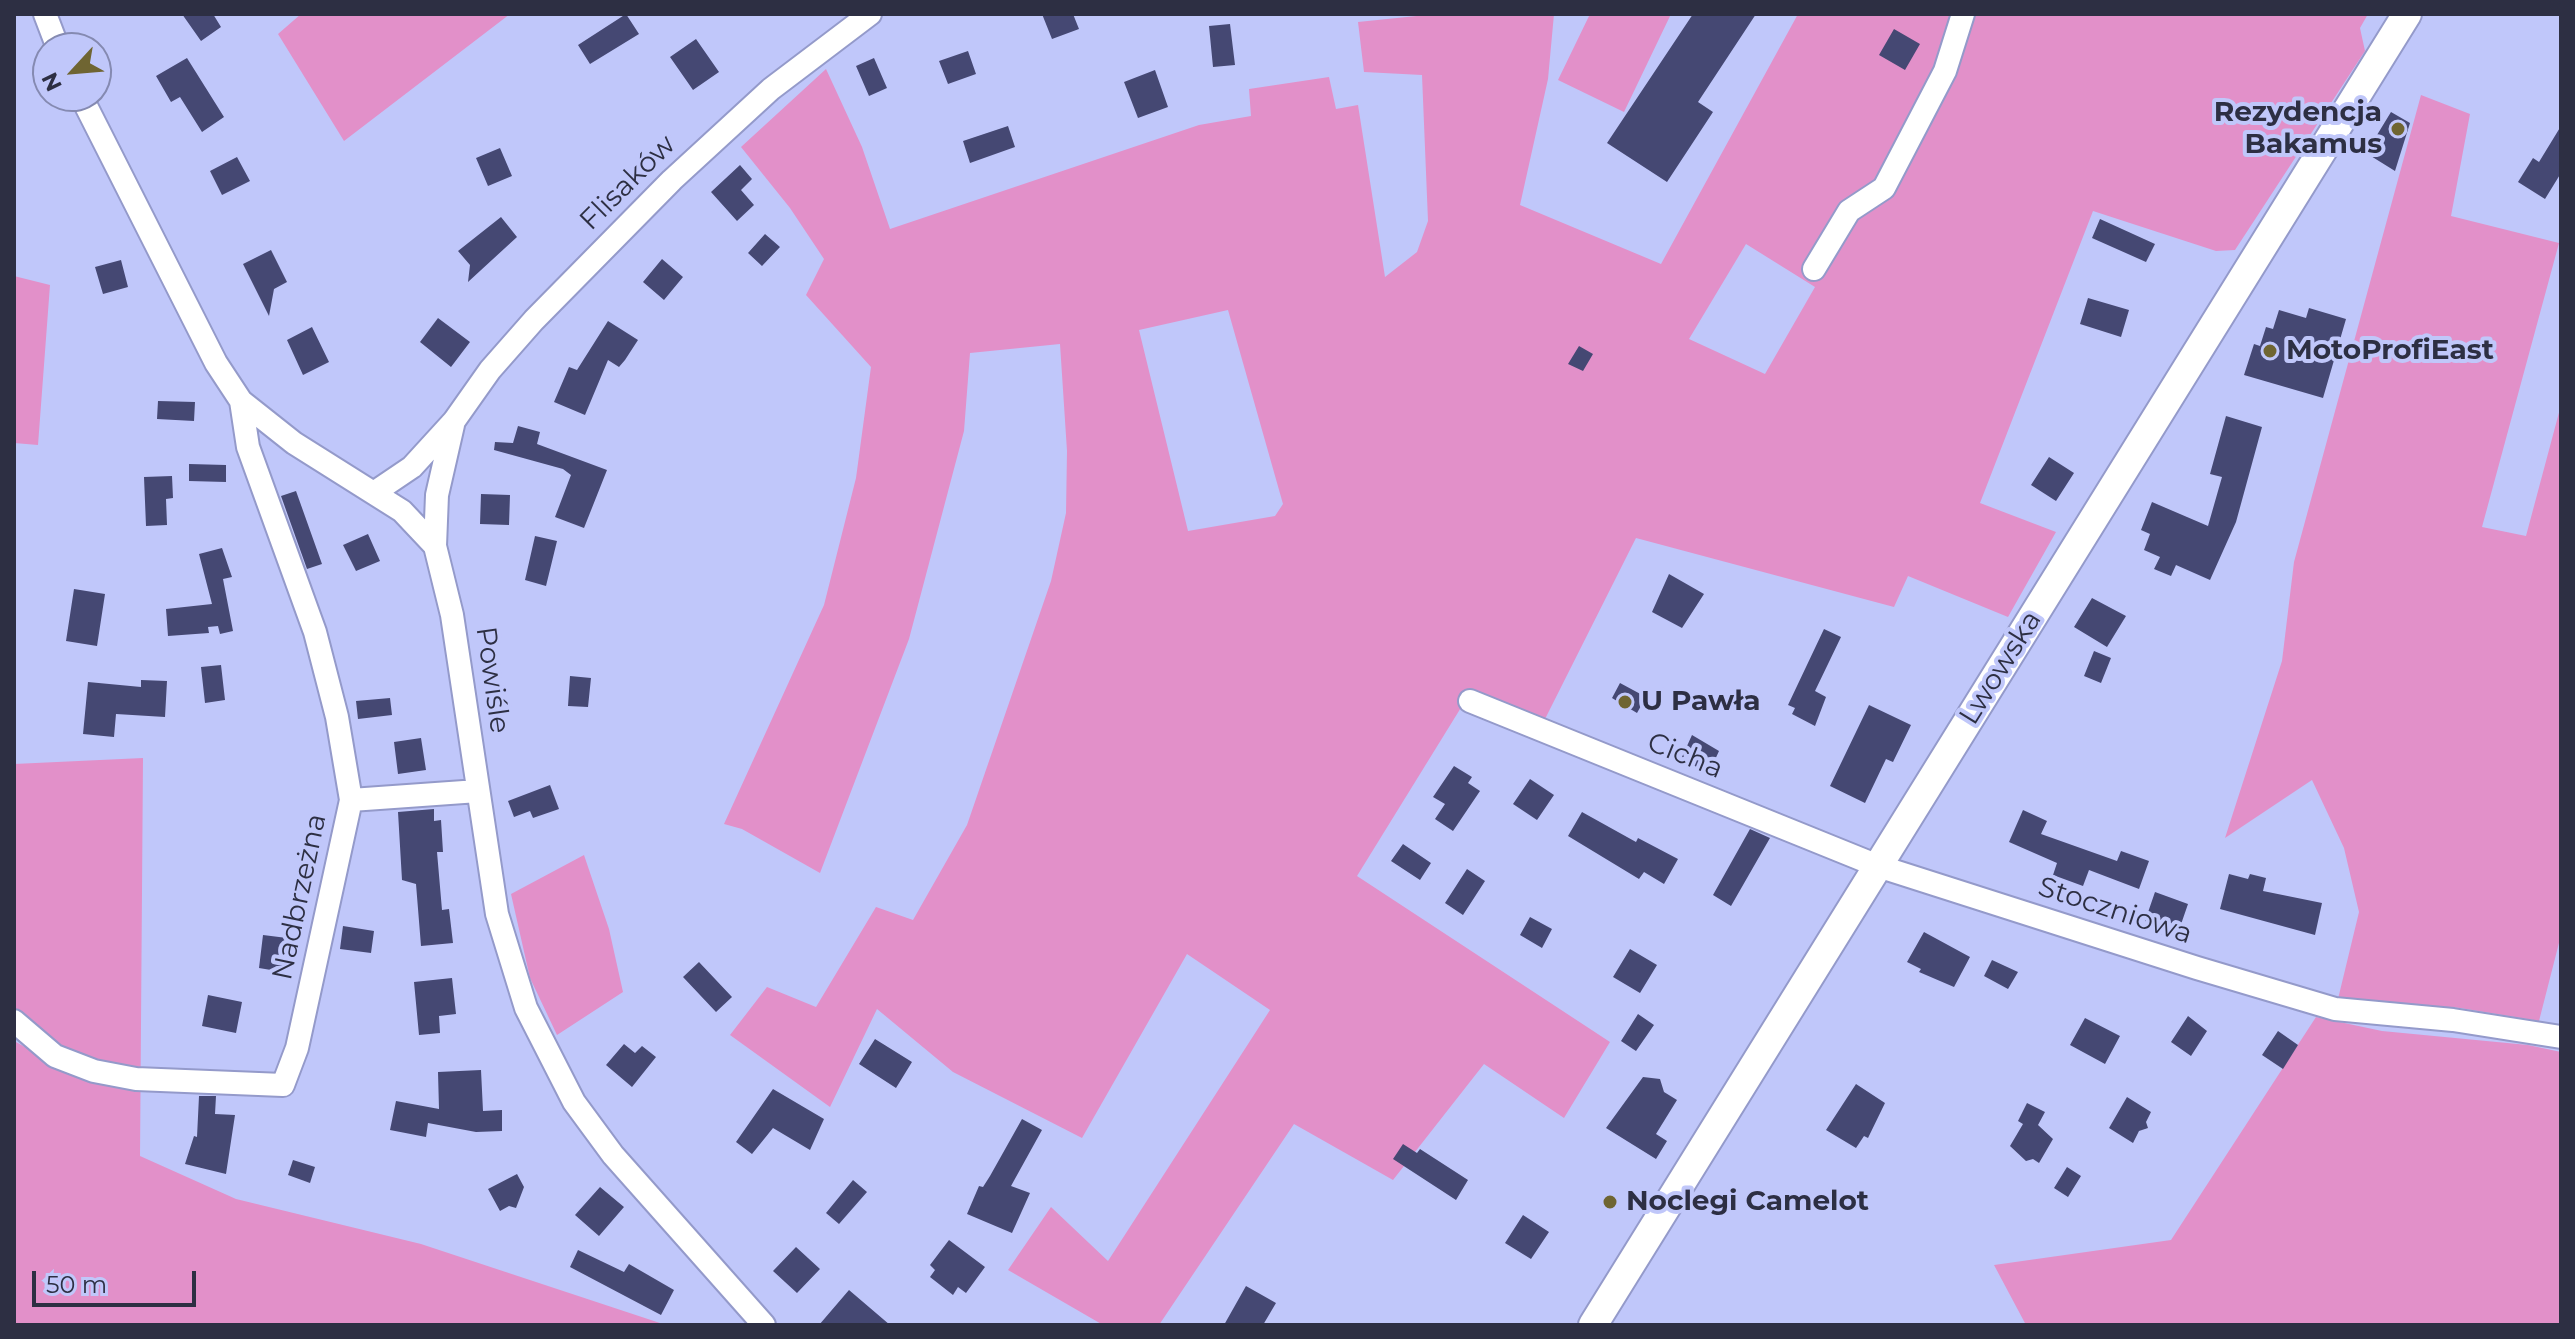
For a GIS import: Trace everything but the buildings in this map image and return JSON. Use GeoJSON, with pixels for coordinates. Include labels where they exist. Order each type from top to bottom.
{"type":"FeatureCollection","features":[{"type":"Feature","properties":{"kind":"main road","name":"Lwowska"},"geometry":{"type":"LineString","coordinates":[[1593,1324],[2407,14]]}},
{"type":"Feature","properties":{"kind":"street","name":"Flisaków"},"geometry":{"type":"LineString","coordinates":[[375,492],[412,467],[454,421],[490,370],[528,327],[672,180],[771,89],[870,14]]}},
{"type":"Feature","properties":{"kind":"street"},"geometry":{"type":"LineString","coordinates":[[1814,269],[1849,211],[1884,188],[1945,71],[1963,14]]}},
{"type":"Feature","properties":{"kind":"street","name":"Powiśle"},"geometry":{"type":"LineString","coordinates":[[89,112],[216,363],[241,401],[294,443],[402,511],[435,546],[452,615],[497,914],[509,960],[550,1061],[574,1102],[613,1155],[764,1325]]}},
{"type":"Feature","properties":{"kind":"street","name":"Nadbrzeżna"},"geometry":{"type":"LineString","coordinates":[[14,1021],[55,1056],[94,1071],[136,1079],[283,1085],[297,1048],[351,800],[337,717],[315,632],[248,447],[241,401]]}},
{"type":"Feature","properties":{"kind":"street","name":"Flisaków"},"geometry":{"type":"LineString","coordinates":[[435,546],[437,495],[454,421]]}},
{"type":"Feature","properties":{"kind":"street","name":"Cicha"},"geometry":{"type":"LineString","coordinates":[[1470,701],[1878,866]]}},
{"type":"Feature","properties":{"kind":"street"},"geometry":{"type":"LineString","coordinates":[[351,800],[478,791]]}},
{"type":"Feature","properties":{"kind":"street","name":"Stoczniowa"},"geometry":{"type":"LineString","coordinates":[[1878,866],[2335,1009],[2453,1020],[2561,1037]]}},
{"type":"Feature","properties":{"kind":"shaded area"},"geometry":{"type":"Polygon","coordinates":[[[301,14],[510,14],[344,141],[278,34],[301,14]]]}},
{"type":"Feature","properties":{"kind":"shaded area"},"geometry":{"type":"Polygon","coordinates":[[[1436,14],[1554,14],[1548,79],[1520,205],[1661,264],[1798,14],[2368,14],[2360,28],[2365,51],[2235,250],[2216,251],[2093,211],[1980,503],[2056,532],[2008,617],[1908,576],[1894,607],[1636,538],[1544,721],[1462,706],[1357,876],[1610,1042],[1564,1118],[1484,1064],[1393,1180],[1294,1124],[1159,1325],[1103,1325],[1008,1270],[1051,1207],[1108,1261],[1270,1010],[1187,954],[1082,1138],[953,1072],[877,1009],[830,1107],[730,1035],[767,987],[816,1007],[876,907],[913,920],[967,825],[1051,581],[1066,513],[1067,451],[1060,344],[970,353],[964,431],[909,639],[820,873],[742,829],[724,824],[824,605],[856,478],[871,367],[806,295],[824,259],[790,208],[741,147],[826,69],[862,147],[890,229],[1199,125],[1251,116],[1249,89],[1329,77],[1336,109],[1358,105],[1385,277],[1417,252],[1428,221],[1422,75],[1364,72],[1358,22],[1436,14]],[[1746,244],[1689,339],[1765,374],[1815,287],[1746,244]],[[1228,310],[1139,330],[1188,531],[1275,516],[1283,504],[1228,310]]]}},
{"type":"Feature","properties":{"kind":"shaded area"},"geometry":{"type":"Polygon","coordinates":[[[1590,14],[1671,14],[1624,112],[1558,80],[1590,14]]]}},
{"type":"Feature","properties":{"kind":"shaded area"},"geometry":{"type":"Polygon","coordinates":[[[2421,95],[2470,114],[2451,216],[2559,243],[2482,527],[2526,536],[2561,405],[2561,935],[2539,1021],[2460,1008],[2338,999],[2359,912],[2344,848],[2312,780],[2225,838],[2282,661],[2294,562],[2421,95]]]}},
{"type":"Feature","properties":{"kind":"shaded area"},"geometry":{"type":"Polygon","coordinates":[[[14,276],[50,285],[38,445],[14,443],[14,276]]]}},
{"type":"Feature","properties":{"kind":"shaded area"},"geometry":{"type":"Polygon","coordinates":[[[143,758],[140,1156],[236,1199],[421,1244],[666,1325],[14,1325],[14,1041],[27,1048],[29,1027],[14,1009],[14,764],[143,758]]]}},
{"type":"Feature","properties":{"kind":"shaded area"},"geometry":{"type":"Polygon","coordinates":[[[584,855],[609,929],[623,992],[557,1035],[530,978],[511,894],[584,855]]]}},
{"type":"Feature","properties":{"kind":"shaded area"},"geometry":{"type":"Polygon","coordinates":[[[2316,1017],[2382,1031],[2528,1045],[2561,1052],[2561,1325],[2026,1325],[1994,1265],[2171,1240],[2316,1017]]]}},
{"type":"Feature","properties":{"kind":"place","name":"Rezydencja Bakamus"},"geometry":{"type":"Point","coordinates":[2398,129]}},
{"type":"Feature","properties":{"kind":"place","name":"MotoProfiEast"},"geometry":{"type":"Point","coordinates":[2270,351]}},
{"type":"Feature","properties":{"kind":"place","name":"U Pawła"},"geometry":{"type":"Point","coordinates":[1625,702]}},
{"type":"Feature","properties":{"kind":"place","name":"Noclegi Camelot"},"geometry":{"type":"Point","coordinates":[1610,1202]}}]}
